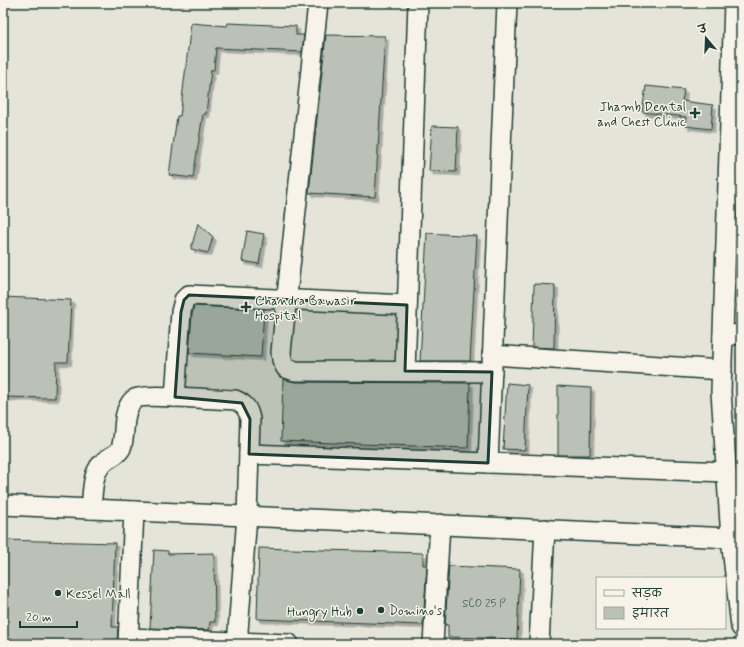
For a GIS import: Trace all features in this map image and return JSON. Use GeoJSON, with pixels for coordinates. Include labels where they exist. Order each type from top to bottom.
{"type":"FeatureCollection","features":[{"type":"Feature","properties":{"kind":"street"},"geometry":{"type":"LineString","coordinates":[[318,3],[281,352],[282,360],[286,368],[295,371],[405,371],[492,363],[722,370]]}},
{"type":"Feature","properties":{"kind":"street"},"geometry":{"type":"LineString","coordinates":[[405,371],[418,3]]}},
{"type":"Feature","properties":{"kind":"street"},"geometry":{"type":"LineString","coordinates":[[488,463],[507,3]]}},
{"type":"Feature","properties":{"kind":"street"},"geometry":{"type":"LineString","coordinates":[[734,3],[736,73],[732,335],[722,370],[721,392],[732,482],[731,538],[741,627]]}},
{"type":"Feature","properties":{"kind":"street"},"geometry":{"type":"LineString","coordinates":[[174,397],[181,312],[184,300],[189,295],[407,305]]}},
{"type":"Feature","properties":{"kind":"street"},"geometry":{"type":"LineString","coordinates":[[91,509],[94,479],[98,468],[104,461],[114,456],[120,450],[123,441],[126,415],[129,407],[135,399],[144,396],[174,397],[235,400],[242,403],[248,410],[250,419],[247,516],[238,643]]}},
{"type":"Feature","properties":{"kind":"street"},"geometry":{"type":"LineString","coordinates":[[249,454],[488,463],[732,482]]}},
{"type":"Feature","properties":{"kind":"street"},"geometry":{"type":"LineString","coordinates":[[3,505],[731,538]]}},
{"type":"Feature","properties":{"kind":"street"},"geometry":{"type":"LineString","coordinates":[[134,511],[129,641],[289,644]]}},
{"type":"Feature","properties":{"kind":"street"},"geometry":{"type":"LineString","coordinates":[[433,644],[440,524]]}},
{"type":"Feature","properties":{"kind":"street"},"geometry":{"type":"LineString","coordinates":[[538,644],[545,529]]}},
{"type":"Feature","properties":{"kind":"highlighted area"},"geometry":{"type":"Polygon","coordinates":[[[189,295],[407,305],[405,371],[492,372],[488,463],[249,454],[250,419],[242,403],[175,397],[181,312],[184,300],[189,295]]]}},
{"type":"Feature","properties":{"kind":"shaded area"},"geometry":{"type":"Polygon","coordinates":[[[3,3],[741,3],[741,644],[3,644],[3,3]]]}},
{"type":"Feature","properties":{"kind":"building"},"geometry":{"type":"Polygon","coordinates":[[[191,23],[227,26],[228,23],[296,26],[296,35],[304,35],[302,52],[216,48],[214,70],[211,70],[206,114],[203,114],[193,178],[169,175],[177,116],[180,116],[191,23]]]}},
{"type":"Feature","properties":{"kind":"building"},"geometry":{"type":"Polygon","coordinates":[[[326,35],[385,36],[375,197],[309,193],[326,35]]]}},
{"type":"Feature","properties":{"kind":"building"},"geometry":{"type":"Polygon","coordinates":[[[646,86],[684,90],[682,101],[713,105],[711,129],[685,126],[686,117],[642,112],[646,86]]]}},
{"type":"Feature","properties":{"kind":"building"},"geometry":{"type":"Polygon","coordinates":[[[432,126],[458,127],[456,172],[429,171],[432,126]]]}},
{"type":"Feature","properties":{"kind":"building"},"geometry":{"type":"Polygon","coordinates":[[[198,223],[213,237],[208,253],[191,249],[198,223]]]}},
{"type":"Feature","properties":{"kind":"building"},"geometry":{"type":"Polygon","coordinates":[[[247,231],[264,234],[259,264],[242,261],[247,231]]]}},
{"type":"Feature","properties":{"kind":"building"},"geometry":{"type":"Polygon","coordinates":[[[427,233],[477,236],[470,361],[420,361],[427,233]]]}},
{"type":"Feature","properties":{"kind":"building"},"geometry":{"type":"Polygon","coordinates":[[[534,284],[555,285],[554,348],[532,347],[534,284]]]}},
{"type":"Feature","properties":{"kind":"building"},"geometry":{"type":"Polygon","coordinates":[[[3,297],[71,300],[68,362],[56,362],[55,398],[3,397],[3,297]]]}},
{"type":"Feature","properties":{"kind":"building"},"geometry":{"type":"Polygon","coordinates":[[[194,306],[264,309],[261,357],[189,353],[194,306]]]}},
{"type":"Feature","properties":{"kind":"building"},"geometry":{"type":"Polygon","coordinates":[[[283,379],[295,382],[470,383],[468,448],[281,441],[283,379]]]}},
{"type":"Feature","properties":{"kind":"building"},"geometry":{"type":"Polygon","coordinates":[[[507,383],[528,385],[525,450],[503,449],[507,383]]]}},
{"type":"Feature","properties":{"kind":"building"},"geometry":{"type":"Polygon","coordinates":[[[558,386],[591,388],[590,455],[558,455],[558,386]]]}},
{"type":"Feature","properties":{"kind":"building","name":"Kessel Mall"},"geometry":{"type":"Polygon","coordinates":[[[3,540],[115,543],[112,627],[118,627],[117,644],[3,644],[3,540]]]}},
{"type":"Feature","properties":{"kind":"building"},"geometry":{"type":"Polygon","coordinates":[[[259,548],[423,553],[423,565],[427,565],[423,625],[257,619],[259,548]]]}},
{"type":"Feature","properties":{"kind":"building"},"geometry":{"type":"Polygon","coordinates":[[[154,550],[168,551],[168,554],[214,553],[215,622],[210,622],[209,630],[150,628],[154,550]]]}},
{"type":"Feature","properties":{"kind":"building"},"geometry":{"type":"Polygon","coordinates":[[[449,566],[520,569],[517,639],[448,637],[448,625],[445,625],[449,566]]]}},
{"type":"Feature","properties":{"kind":"place","name":"Jhamb Dental and Chest Clinic"},"geometry":{"type":"Point","coordinates":[695,113]}},
{"type":"Feature","properties":{"kind":"place","name":"Chandra Bawasir Hospital"},"geometry":{"type":"Point","coordinates":[246,307]}},
{"type":"Feature","properties":{"kind":"place","name":"Kessel Mall"},"geometry":{"type":"Point","coordinates":[58,593]}},
{"type":"Feature","properties":{"kind":"place","name":"Domino's"},"geometry":{"type":"Point","coordinates":[381,610]}},
{"type":"Feature","properties":{"kind":"place","name":"Hungry Hub"},"geometry":{"type":"Point","coordinates":[360,611]}}]}
